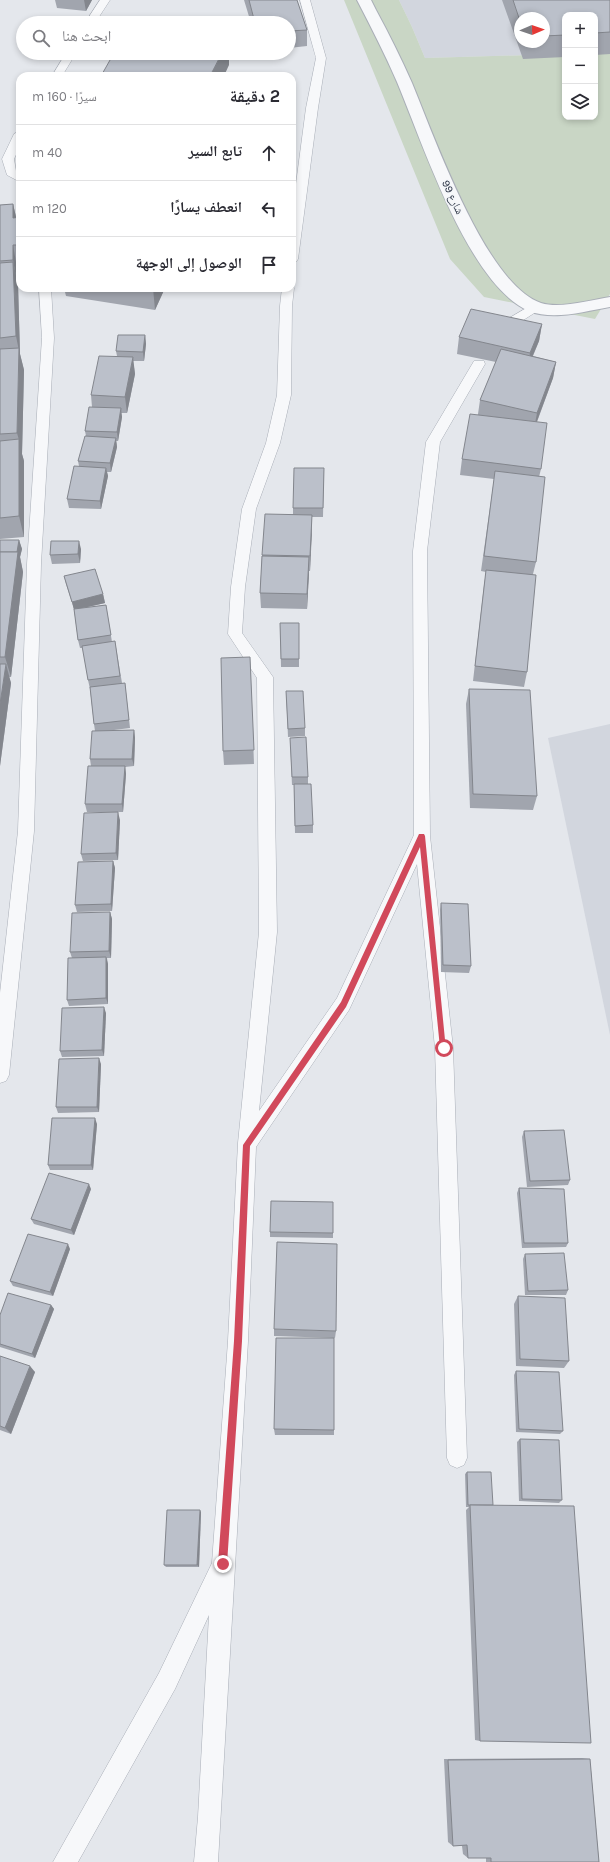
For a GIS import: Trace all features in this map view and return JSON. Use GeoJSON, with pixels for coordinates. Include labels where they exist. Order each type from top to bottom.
{"type":"FeatureCollection","features":[{"type":"Feature","properties":{"kind":"street","name":"شارع 99"},"geometry":{"type":"LineString","coordinates":[[364,0],[404,81],[439,166],[471,236],[495,274],[519,298],[535,307],[562,309],[610,302]]}},
{"type":"Feature","properties":{"kind":"lane"},"geometry":{"type":"LineString","coordinates":[[95,16],[105,0]]}},
{"type":"Feature","properties":{"kind":"lane"},"geometry":{"type":"LineString","coordinates":[[296,229],[312,108],[322,58],[305,0]]}},
{"type":"Feature","properties":{"kind":"lane"},"geometry":{"type":"LineString","coordinates":[[59,72],[67,60]]}},
{"type":"Feature","properties":{"kind":"lane"},"geometry":{"type":"LineString","coordinates":[[16,142],[8,159],[11,173],[16,176]]}},
{"type":"Feature","properties":{"kind":"lane"},"geometry":{"type":"LineString","coordinates":[[0,1075],[26,831],[34,564],[48,338],[45,292]]}},
{"type":"Feature","properties":{"kind":"lane"},"geometry":{"type":"LineString","coordinates":[[206,1862],[210,1817],[223,1564],[238,1341],[247,1145],[268,932],[265,677],[234,634],[238,587],[249,508],[273,443],[284,395],[288,292]]}},
{"type":"Feature","properties":{"kind":"lane"},"geometry":{"type":"LineString","coordinates":[[510,323],[535,307]]}},
{"type":"Feature","properties":{"kind":"lane"},"geometry":{"type":"LineString","coordinates":[[457,1458],[444,1048],[422,836],[421,543],[433,442],[479,364]]}},
{"type":"Feature","properties":{"kind":"lane"},"geometry":{"type":"LineString","coordinates":[[247,1145],[343,1004],[422,836]]}},
{"type":"Feature","properties":{"kind":"lane"},"geometry":{"type":"LineString","coordinates":[[65,1862],[167,1681],[223,1564]]}},
{"type":"Feature","properties":{"kind":"shaded area"},"geometry":{"type":"Polygon","coordinates":[[[399,0],[610,0],[598,12],[562,12],[562,54],[425,58],[399,0]]]}},
{"type":"Feature","properties":{"kind":"shaded area"},"geometry":{"type":"Polygon","coordinates":[[[610,724],[610,1035],[548,738],[610,724]]]}},
{"type":"Feature","properties":{"kind":"green space"},"geometry":{"type":"Polygon","coordinates":[[[344,0],[399,0],[425,58],[562,54],[562,120],[598,120],[598,53],[610,52],[610,294],[595,319],[484,297],[450,259],[344,0]]]}},
{"type":"Feature","properties":{"kind":"building"},"geometry":{"type":"Polygon","coordinates":[[[249,0],[297,0],[307,30],[296,31],[296,16],[253,16],[249,0]]]}},
{"type":"Feature","properties":{"kind":"building"},"geometry":{"type":"Polygon","coordinates":[[[513,0],[610,0],[610,32],[598,33],[598,12],[562,12],[562,35],[550,36],[550,12],[517,12],[513,0]]]}},
{"type":"Feature","properties":{"kind":"building"},"geometry":{"type":"Polygon","coordinates":[[[110,60],[218,60],[212,72],[103,72],[110,60]]]}},
{"type":"Feature","properties":{"kind":"building"},"geometry":{"type":"Polygon","coordinates":[[[13,204],[13,218],[16,218],[16,245],[13,245],[13,260],[0,261],[0,205],[13,204]]]}},
{"type":"Feature","properties":{"kind":"building"},"geometry":{"type":"Polygon","coordinates":[[[13,262],[16,336],[0,338],[0,263],[13,262]]]}},
{"type":"Feature","properties":{"kind":"building"},"geometry":{"type":"Polygon","coordinates":[[[471,309],[542,324],[530,353],[459,337],[471,309]]]}},
{"type":"Feature","properties":{"kind":"building"},"geometry":{"type":"Polygon","coordinates":[[[118,335],[145,335],[143,352],[116,351],[118,335]]]}},
{"type":"Feature","properties":{"kind":"building"},"geometry":{"type":"Polygon","coordinates":[[[19,348],[17,433],[0,434],[0,349],[19,348]]]}},
{"type":"Feature","properties":{"kind":"building"},"geometry":{"type":"Polygon","coordinates":[[[501,349],[556,362],[537,413],[480,400],[501,349]]]}},
{"type":"Feature","properties":{"kind":"building"},"geometry":{"type":"Polygon","coordinates":[[[99,356],[133,357],[125,397],[91,395],[99,356]]]}},
{"type":"Feature","properties":{"kind":"building"},"geometry":{"type":"Polygon","coordinates":[[[89,407],[121,408],[117,432],[85,431],[89,407]]]}},
{"type":"Feature","properties":{"kind":"building"},"geometry":{"type":"Polygon","coordinates":[[[470,414],[547,423],[541,469],[462,459],[470,414]]]}},
{"type":"Feature","properties":{"kind":"building"},"geometry":{"type":"Polygon","coordinates":[[[85,436],[116,438],[110,463],[78,461],[85,436]]]}},
{"type":"Feature","properties":{"kind":"building"},"geometry":{"type":"Polygon","coordinates":[[[19,439],[19,516],[0,518],[0,441],[19,439]]]}},
{"type":"Feature","properties":{"kind":"building"},"geometry":{"type":"Polygon","coordinates":[[[74,466],[106,468],[100,501],[67,499],[74,466]]]}},
{"type":"Feature","properties":{"kind":"building"},"geometry":{"type":"Polygon","coordinates":[[[294,468],[324,468],[323,508],[293,508],[294,468]]]}},
{"type":"Feature","properties":{"kind":"building"},"geometry":{"type":"Polygon","coordinates":[[[495,471],[545,477],[536,562],[484,556],[495,471]]]}},
{"type":"Feature","properties":{"kind":"building"},"geometry":{"type":"Polygon","coordinates":[[[265,514],[312,515],[310,556],[262,555],[265,514]]]}},
{"type":"Feature","properties":{"kind":"building"},"geometry":{"type":"Polygon","coordinates":[[[0,540],[19,540],[17,552],[0,552],[0,540]]]}},
{"type":"Feature","properties":{"kind":"building"},"geometry":{"type":"Polygon","coordinates":[[[51,541],[79,541],[78,554],[50,555],[51,541]]]}},
{"type":"Feature","properties":{"kind":"building"},"geometry":{"type":"Polygon","coordinates":[[[0,552],[18,552],[5,657],[0,657],[0,552]]]}},
{"type":"Feature","properties":{"kind":"building"},"geometry":{"type":"Polygon","coordinates":[[[262,556],[309,557],[307,594],[260,593],[262,556]]]}},
{"type":"Feature","properties":{"kind":"building"},"geometry":{"type":"Polygon","coordinates":[[[95,569],[103,594],[72,602],[64,576],[95,569]]]}},
{"type":"Feature","properties":{"kind":"building"},"geometry":{"type":"Polygon","coordinates":[[[486,570],[536,575],[527,672],[475,666],[486,570]]]}},
{"type":"Feature","properties":{"kind":"building"},"geometry":{"type":"Polygon","coordinates":[[[106,605],[111,635],[78,640],[74,609],[106,605]]]}},
{"type":"Feature","properties":{"kind":"building"},"geometry":{"type":"Polygon","coordinates":[[[280,623],[299,623],[299,659],[281,659],[280,623]]]}},
{"type":"Feature","properties":{"kind":"building"},"geometry":{"type":"Polygon","coordinates":[[[115,641],[120,676],[88,680],[82,646],[115,641]]]}},
{"type":"Feature","properties":{"kind":"building"},"geometry":{"type":"Polygon","coordinates":[[[250,657],[254,750],[223,751],[221,658],[250,657]]]}},
{"type":"Feature","properties":{"kind":"building"},"geometry":{"type":"Polygon","coordinates":[[[0,664],[6,664],[0,704],[0,664]]]}},
{"type":"Feature","properties":{"kind":"building"},"geometry":{"type":"Polygon","coordinates":[[[125,683],[129,720],[94,724],[90,687],[125,683]]]}},
{"type":"Feature","properties":{"kind":"building"},"geometry":{"type":"Polygon","coordinates":[[[469,689],[530,690],[537,796],[473,794],[469,689]]]}},
{"type":"Feature","properties":{"kind":"building"},"geometry":{"type":"Polygon","coordinates":[[[286,691],[303,691],[305,728],[288,729],[286,691]]]}},
{"type":"Feature","properties":{"kind":"building"},"geometry":{"type":"Polygon","coordinates":[[[134,730],[132,759],[90,759],[92,731],[134,730]]]}},
{"type":"Feature","properties":{"kind":"building"},"geometry":{"type":"Polygon","coordinates":[[[306,737],[308,777],[292,777],[290,738],[306,737]]]}},
{"type":"Feature","properties":{"kind":"building"},"geometry":{"type":"Polygon","coordinates":[[[88,766],[125,766],[122,804],[85,804],[88,766]]]}},
{"type":"Feature","properties":{"kind":"building"},"geometry":{"type":"Polygon","coordinates":[[[294,784],[311,784],[313,825],[295,826],[294,784]]]}},
{"type":"Feature","properties":{"kind":"building"},"geometry":{"type":"Polygon","coordinates":[[[118,812],[116,853],[81,854],[84,813],[118,812]]]}},
{"type":"Feature","properties":{"kind":"building"},"geometry":{"type":"Polygon","coordinates":[[[113,861],[111,904],[75,905],[78,862],[113,861]]]}},
{"type":"Feature","properties":{"kind":"building"},"geometry":{"type":"Polygon","coordinates":[[[441,903],[468,904],[471,966],[443,965],[441,903]]]}},
{"type":"Feature","properties":{"kind":"building"},"geometry":{"type":"Polygon","coordinates":[[[110,912],[109,951],[70,952],[72,913],[110,912]]]}},
{"type":"Feature","properties":{"kind":"building"},"geometry":{"type":"Polygon","coordinates":[[[106,957],[106,998],[67,1000],[68,958],[106,957]]]}},
{"type":"Feature","properties":{"kind":"building"},"geometry":{"type":"Polygon","coordinates":[[[104,1007],[102,1050],[60,1051],[62,1008],[104,1007]]]}},
{"type":"Feature","properties":{"kind":"building"},"geometry":{"type":"Polygon","coordinates":[[[99,1058],[97,1107],[56,1107],[59,1059],[99,1058]]]}},
{"type":"Feature","properties":{"kind":"building"},"geometry":{"type":"Polygon","coordinates":[[[52,1118],[95,1118],[91,1165],[48,1165],[52,1118]]]}},
{"type":"Feature","properties":{"kind":"building"},"geometry":{"type":"Polygon","coordinates":[[[564,1130],[570,1180],[530,1181],[524,1131],[564,1130]]]}},
{"type":"Feature","properties":{"kind":"building"},"geometry":{"type":"Polygon","coordinates":[[[49,1173],[89,1184],[71,1230],[31,1219],[49,1173]]]}},
{"type":"Feature","properties":{"kind":"building"},"geometry":{"type":"Polygon","coordinates":[[[519,1188],[564,1189],[568,1243],[524,1243],[519,1188]]]}},
{"type":"Feature","properties":{"kind":"building"},"geometry":{"type":"Polygon","coordinates":[[[271,1201],[333,1202],[333,1233],[270,1232],[271,1201]]]}},
{"type":"Feature","properties":{"kind":"building"},"geometry":{"type":"Polygon","coordinates":[[[28,1234],[68,1244],[50,1292],[10,1281],[28,1234]]]}},
{"type":"Feature","properties":{"kind":"building"},"geometry":{"type":"Polygon","coordinates":[[[277,1242],[337,1244],[336,1331],[274,1329],[277,1242]]]}},
{"type":"Feature","properties":{"kind":"building"},"geometry":{"type":"Polygon","coordinates":[[[564,1253],[568,1290],[528,1291],[525,1254],[564,1253]]]}},
{"type":"Feature","properties":{"kind":"building"},"geometry":{"type":"Polygon","coordinates":[[[8,1293],[51,1305],[32,1354],[0,1344],[0,1315],[8,1293]]]}},
{"type":"Feature","properties":{"kind":"building"},"geometry":{"type":"Polygon","coordinates":[[[518,1296],[565,1298],[569,1361],[520,1359],[518,1296]]]}},
{"type":"Feature","properties":{"kind":"building"},"geometry":{"type":"Polygon","coordinates":[[[276,1338],[334,1338],[334,1430],[274,1429],[276,1338]]]}},
{"type":"Feature","properties":{"kind":"building"},"geometry":{"type":"Polygon","coordinates":[[[0,1356],[30,1366],[5,1428],[0,1426],[0,1356]]]}},
{"type":"Feature","properties":{"kind":"building"},"geometry":{"type":"Polygon","coordinates":[[[516,1371],[559,1372],[563,1431],[519,1429],[516,1371]]]}},
{"type":"Feature","properties":{"kind":"building"},"geometry":{"type":"Polygon","coordinates":[[[520,1439],[559,1440],[562,1500],[522,1499],[520,1439]]]}},
{"type":"Feature","properties":{"kind":"building"},"geometry":{"type":"Polygon","coordinates":[[[467,1472],[491,1472],[493,1505],[468,1505],[467,1472]]]}},
{"type":"Feature","properties":{"kind":"building"},"geometry":{"type":"Polygon","coordinates":[[[470,1505],[574,1506],[591,1743],[480,1741],[470,1505]]]}},
{"type":"Feature","properties":{"kind":"building"},"geometry":{"type":"Polygon","coordinates":[[[167,1510],[200,1510],[197,1565],[164,1565],[167,1510]]]}},
{"type":"Feature","properties":{"kind":"building"},"geometry":{"type":"Polygon","coordinates":[[[590,1759],[599,1862],[491,1862],[491,1858],[468,1858],[467,1845],[453,1846],[448,1760],[590,1759]]]}},
{"type":"Feature","properties":{"kind":"route"},"geometry":{"type":"LineString","coordinates":[[223,1564],[238,1341],[247,1145],[343,1004],[422,836],[444,1048]]}}]}
